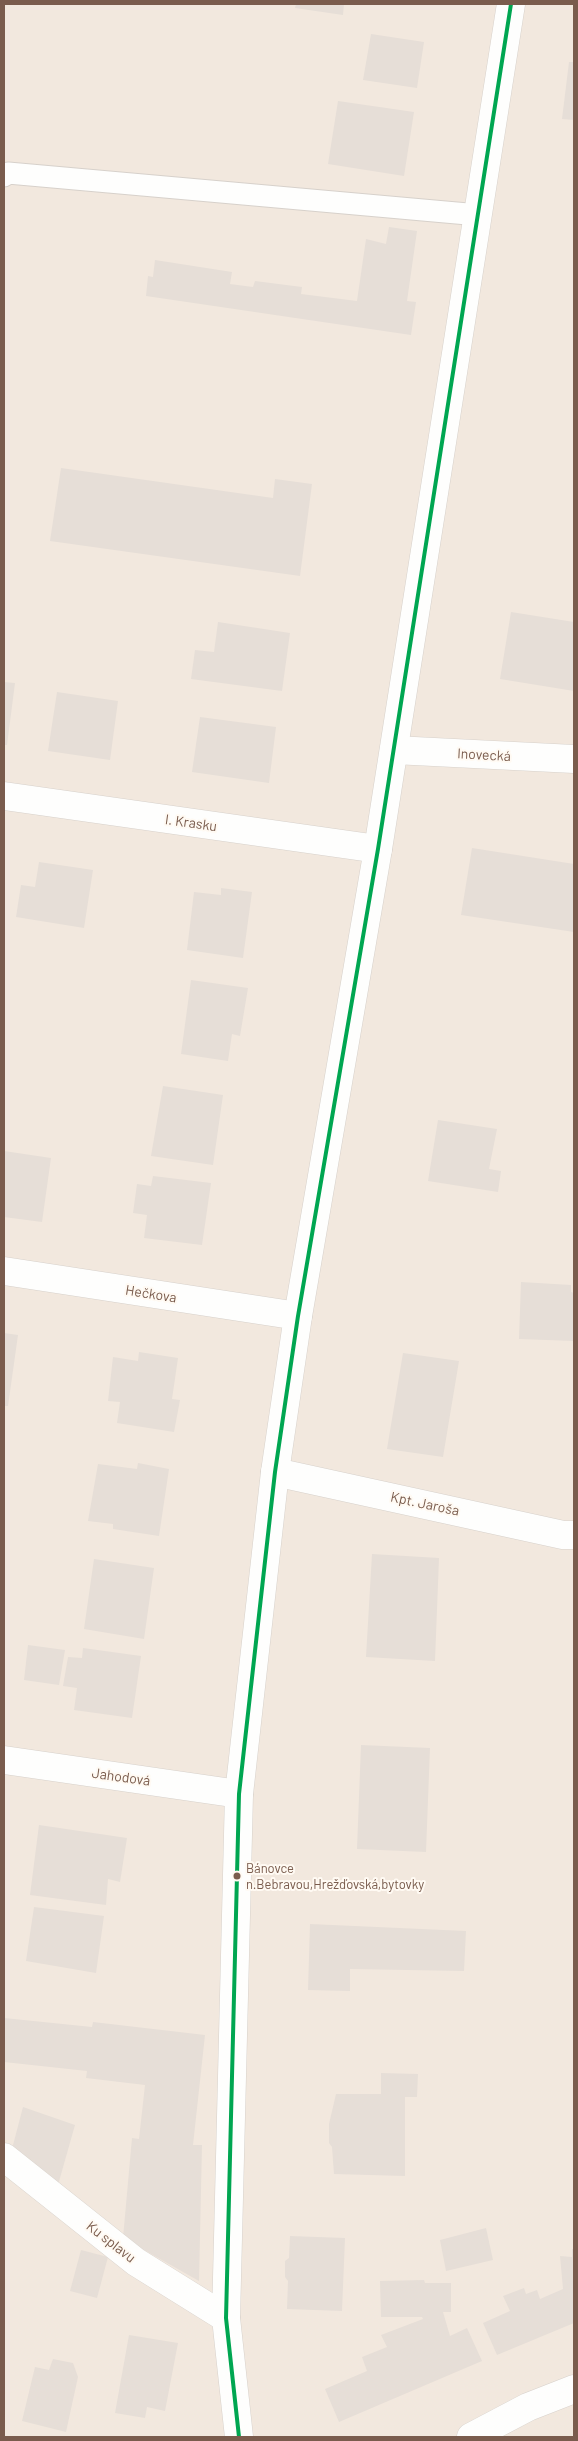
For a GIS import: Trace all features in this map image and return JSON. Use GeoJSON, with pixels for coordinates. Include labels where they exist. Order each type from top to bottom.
{"type":"FeatureCollection","features":[{"type":"Feature","properties":{"kind":"street"},"geometry":{"type":"LineString","coordinates":[[239,2437],[226,2318],[239,1794],[276,1472],[298,1316],[378,849],[511,4]]}},
{"type":"Feature","properties":{"kind":"street","name":"Inovecká"},"geometry":{"type":"LineString","coordinates":[[394,750],[574,759]]}},
{"type":"Feature","properties":{"kind":"street","name":"I. Krasku"},"geometry":{"type":"LineString","coordinates":[[4,796],[378,849]]}},
{"type":"Feature","properties":{"kind":"street","name":"Hečkova"},"geometry":{"type":"LineString","coordinates":[[4,1271],[298,1316]]}},
{"type":"Feature","properties":{"kind":"street","name":"Kpt. Jaroša"},"geometry":{"type":"LineString","coordinates":[[276,1472],[563,1535],[574,1535]]}},
{"type":"Feature","properties":{"kind":"street","name":"Jahodová"},"geometry":{"type":"LineString","coordinates":[[4,1760],[239,1794]]}},
{"type":"Feature","properties":{"kind":"street","name":"Ku splavu"},"geometry":{"type":"LineString","coordinates":[[4,2157],[136,2262],[226,2318]]}},
{"type":"Feature","properties":{"kind":"street"},"geometry":{"type":"LineString","coordinates":[[471,2437],[528,2407],[574,2389]]}},
{"type":"Feature","properties":{"kind":"lane"},"geometry":{"type":"LineString","coordinates":[[4,176],[8,173],[479,215]]}},
{"type":"Feature","properties":{"kind":"shaded area"},"geometry":{"type":"Polygon","coordinates":[[[4,4],[574,4],[574,2437],[4,2437],[4,4]]]}},
{"type":"Feature","properties":{"kind":"building"},"geometry":{"type":"Polygon","coordinates":[[[296,4],[344,4],[343,15],[295,8],[296,4]]]}},
{"type":"Feature","properties":{"kind":"building"},"geometry":{"type":"Polygon","coordinates":[[[371,34],[424,42],[417,88],[363,80],[371,34]]]}},
{"type":"Feature","properties":{"kind":"building"},"geometry":{"type":"Polygon","coordinates":[[[569,62],[574,62],[574,120],[562,119],[569,62]]]}},
{"type":"Feature","properties":{"kind":"building"},"geometry":{"type":"Polygon","coordinates":[[[338,101],[414,112],[404,176],[328,164],[338,101]]]}},
{"type":"Feature","properties":{"kind":"building"},"geometry":{"type":"Polygon","coordinates":[[[389,227],[417,231],[407,301],[416,302],[411,335],[146,296],[148,276],[153,277],[155,260],[232,272],[230,284],[253,287],[255,281],[302,287],[301,294],[357,301],[366,239],[386,244],[389,227]]]}},
{"type":"Feature","properties":{"kind":"building"},"geometry":{"type":"Polygon","coordinates":[[[61,468],[273,498],[275,479],[312,484],[300,576],[50,541],[61,468]]]}},
{"type":"Feature","properties":{"kind":"building"},"geometry":{"type":"Polygon","coordinates":[[[511,612],[574,622],[574,691],[500,679],[511,612]]]}},
{"type":"Feature","properties":{"kind":"building"},"geometry":{"type":"Polygon","coordinates":[[[218,622],[290,633],[282,691],[191,679],[195,650],[214,652],[218,622]]]}},
{"type":"Feature","properties":{"kind":"building"},"geometry":{"type":"Polygon","coordinates":[[[4,682],[15,683],[7,745],[4,745],[4,682]]]}},
{"type":"Feature","properties":{"kind":"building"},"geometry":{"type":"Polygon","coordinates":[[[57,692],[118,701],[110,760],[48,751],[57,692]]]}},
{"type":"Feature","properties":{"kind":"building"},"geometry":{"type":"Polygon","coordinates":[[[200,717],[276,727],[269,783],[192,772],[200,717]]]}},
{"type":"Feature","properties":{"kind":"building"},"geometry":{"type":"Polygon","coordinates":[[[472,848],[574,864],[574,932],[461,915],[472,848]]]}},
{"type":"Feature","properties":{"kind":"building"},"geometry":{"type":"Polygon","coordinates":[[[39,862],[93,870],[84,928],[16,917],[21,885],[35,887],[39,862]]]}},
{"type":"Feature","properties":{"kind":"building"},"geometry":{"type":"Polygon","coordinates":[[[221,888],[252,892],[243,958],[187,950],[194,892],[221,895],[221,888]]]}},
{"type":"Feature","properties":{"kind":"building"},"geometry":{"type":"Polygon","coordinates":[[[191,980],[248,988],[240,1036],[232,1034],[228,1061],[181,1054],[191,980]]]}},
{"type":"Feature","properties":{"kind":"building"},"geometry":{"type":"Polygon","coordinates":[[[163,1086],[223,1095],[213,1165],[151,1156],[163,1086]]]}},
{"type":"Feature","properties":{"kind":"building"},"geometry":{"type":"Polygon","coordinates":[[[438,1120],[497,1129],[489,1169],[501,1171],[498,1192],[428,1181],[438,1120]]]}},
{"type":"Feature","properties":{"kind":"building"},"geometry":{"type":"Polygon","coordinates":[[[4,1151],[51,1158],[42,1222],[4,1217],[4,1151]]]}},
{"type":"Feature","properties":{"kind":"building"},"geometry":{"type":"Polygon","coordinates":[[[153,1176],[211,1183],[202,1245],[144,1238],[147,1215],[133,1213],[137,1184],[151,1186],[153,1176]]]}},
{"type":"Feature","properties":{"kind":"building"},"geometry":{"type":"Polygon","coordinates":[[[521,1282],[571,1285],[571,1292],[574,1293],[574,1341],[519,1339],[521,1282]]]}},
{"type":"Feature","properties":{"kind":"building"},"geometry":{"type":"Polygon","coordinates":[[[4,1333],[18,1335],[8,1406],[4,1406],[4,1333]]]}},
{"type":"Feature","properties":{"kind":"building"},"geometry":{"type":"Polygon","coordinates":[[[139,1352],[178,1358],[172,1399],[180,1400],[174,1432],[117,1423],[120,1402],[108,1401],[113,1357],[138,1361],[139,1352]]]}},
{"type":"Feature","properties":{"kind":"building"},"geometry":{"type":"Polygon","coordinates":[[[403,1353],[459,1361],[443,1457],[387,1449],[403,1353]]]}},
{"type":"Feature","properties":{"kind":"building"},"geometry":{"type":"Polygon","coordinates":[[[138,1463],[169,1469],[159,1536],[113,1529],[113,1524],[88,1521],[98,1464],[137,1469],[138,1463]]]}},
{"type":"Feature","properties":{"kind":"building"},"geometry":{"type":"Polygon","coordinates":[[[372,1554],[439,1558],[435,1661],[366,1657],[372,1554]]]}},
{"type":"Feature","properties":{"kind":"building"},"geometry":{"type":"Polygon","coordinates":[[[94,1559],[154,1568],[144,1639],[84,1629],[94,1559]]]}},
{"type":"Feature","properties":{"kind":"building"},"geometry":{"type":"Polygon","coordinates":[[[28,1645],[65,1650],[59,1685],[24,1680],[28,1645]]]}},
{"type":"Feature","properties":{"kind":"building"},"geometry":{"type":"Polygon","coordinates":[[[83,1648],[141,1656],[132,1718],[74,1710],[77,1688],[63,1686],[68,1657],[82,1658],[83,1648]]]}},
{"type":"Feature","properties":{"kind":"building"},"geometry":{"type":"Polygon","coordinates":[[[361,1745],[430,1748],[426,1852],[357,1849],[361,1745]]]}},
{"type":"Feature","properties":{"kind":"building"},"geometry":{"type":"Polygon","coordinates":[[[39,1825],[127,1838],[120,1882],[108,1879],[106,1905],[30,1895],[39,1825]]]}},
{"type":"Feature","properties":{"kind":"building"},"geometry":{"type":"Polygon","coordinates":[[[34,1907],[104,1916],[96,1973],[26,1961],[34,1907]]]}},
{"type":"Feature","properties":{"kind":"building"},"geometry":{"type":"Polygon","coordinates":[[[310,1924],[466,1931],[464,1971],[350,1969],[350,1991],[308,1990],[310,1924]]]}},
{"type":"Feature","properties":{"kind":"building"},"geometry":{"type":"Polygon","coordinates":[[[4,2018],[92,2027],[93,2022],[205,2035],[193,2145],[202,2145],[199,2281],[123,2238],[132,2138],[139,2139],[145,2085],[86,2078],[87,2071],[4,2062],[4,2018]]]}},
{"type":"Feature","properties":{"kind":"building"},"geometry":{"type":"Polygon","coordinates":[[[381,2073],[418,2074],[417,2097],[405,2097],[405,2176],[334,2174],[332,2147],[329,2143],[329,2124],[336,2094],[381,2094],[381,2073]]]}},
{"type":"Feature","properties":{"kind":"building"},"geometry":{"type":"Polygon","coordinates":[[[23,2107],[75,2125],[58,2185],[12,2149],[23,2107]]]}},
{"type":"Feature","properties":{"kind":"building"},"geometry":{"type":"Polygon","coordinates":[[[486,2228],[493,2260],[446,2271],[440,2240],[486,2228]]]}},
{"type":"Feature","properties":{"kind":"building"},"geometry":{"type":"Polygon","coordinates":[[[290,2236],[345,2238],[342,2311],[287,2309],[288,2281],[285,2277],[285,2261],[289,2258],[290,2236]]]}},
{"type":"Feature","properties":{"kind":"building"},"geometry":{"type":"Polygon","coordinates":[[[572,2249],[574,2249],[574,2323],[497,2355],[483,2323],[510,2311],[503,2296],[524,2288],[526,2294],[537,2290],[540,2299],[563,2289],[560,2256],[572,2257],[572,2249]]]}},
{"type":"Feature","properties":{"kind":"building"},"geometry":{"type":"Polygon","coordinates":[[[81,2250],[108,2257],[97,2298],[70,2291],[81,2250]]]}},
{"type":"Feature","properties":{"kind":"building"},"geometry":{"type":"Polygon","coordinates":[[[424,2280],[425,2283],[451,2283],[451,2312],[443,2312],[450,2336],[467,2328],[482,2361],[339,2422],[325,2389],[367,2371],[362,2357],[387,2347],[381,2335],[423,2319],[422,2317],[381,2317],[380,2281],[424,2280]]]}},
{"type":"Feature","properties":{"kind":"building"},"geometry":{"type":"Polygon","coordinates":[[[129,2335],[178,2343],[165,2411],[147,2407],[145,2418],[115,2413],[129,2335]]]}},
{"type":"Feature","properties":{"kind":"building"},"geometry":{"type":"Polygon","coordinates":[[[53,2359],[73,2363],[78,2377],[66,2432],[22,2421],[35,2367],[49,2370],[53,2359]]]}},
{"type":"Feature","properties":{"kind":"transit line"},"geometry":{"type":"LineString","coordinates":[[239,2437],[226,2318],[239,1794],[275,1472],[298,1316],[378,849],[511,4]]}},
{"type":"Feature","properties":{"kind":"place","name":"Bánovce n.Bebravou,Hrežďovská,bytovky"},"geometry":{"type":"Point","coordinates":[237,1876]}}]}
